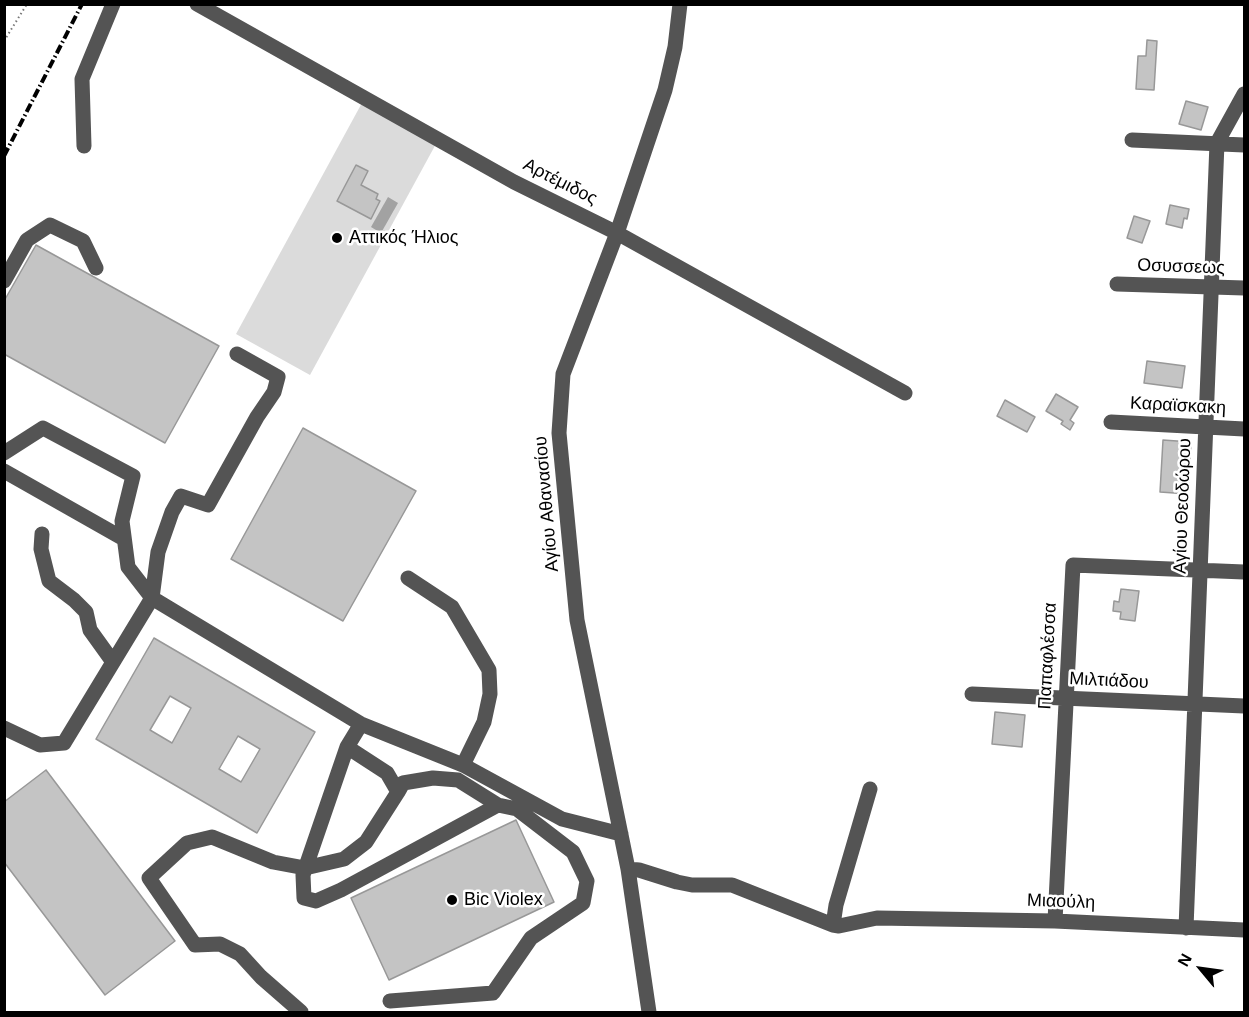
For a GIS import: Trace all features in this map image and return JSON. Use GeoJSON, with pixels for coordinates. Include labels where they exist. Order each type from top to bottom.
{"type":"FeatureCollection","features":[{"type":"Feature","properties":{"kind":"street"},"geometry":{"type":"LineString","coordinates":[[84,146],[82,79],[113,4]]}},
{"type":"Feature","properties":{"kind":"street","name":"Αρτέμιδος"},"geometry":{"type":"LineString","coordinates":[[197,4],[514,182],[617,233],[905,393]]}},
{"type":"Feature","properties":{"kind":"street","name":"Αγίου Αθανασίου"},"geometry":{"type":"LineString","coordinates":[[649,1012],[628,869],[577,620],[559,433],[563,374],[617,233],[665,90],[675,47],[680,4]]}},
{"type":"Feature","properties":{"kind":"street","name":"Αγίου Θεοδώρου"},"geometry":{"type":"LineString","coordinates":[[1186,928],[1217,143],[1245,94]]}},
{"type":"Feature","properties":{"kind":"street"},"geometry":{"type":"LineString","coordinates":[[1132,140],[1245,145]]}},
{"type":"Feature","properties":{"kind":"street"},"geometry":{"type":"LineString","coordinates":[[4,281],[27,240],[50,225],[83,241],[96,268]]}},
{"type":"Feature","properties":{"kind":"street","name":"Οσυσσεως"},"geometry":{"type":"LineString","coordinates":[[1117,284],[1245,288]]}},
{"type":"Feature","properties":{"kind":"street"},"geometry":{"type":"LineString","coordinates":[[4,728],[40,745],[64,743],[152,598],[158,552],[172,512],[181,496],[208,504],[257,417],[274,392],[278,377],[237,354]]}},
{"type":"Feature","properties":{"kind":"street","name":"Καραϊσκακη"},"geometry":{"type":"LineString","coordinates":[[1111,422],[1245,429]]}},
{"type":"Feature","properties":{"kind":"street"},"geometry":{"type":"LineString","coordinates":[[4,453],[43,428],[132,476],[122,521],[128,567],[152,598],[361,724],[463,765],[562,819],[621,834]]}},
{"type":"Feature","properties":{"kind":"street"},"geometry":{"type":"LineString","coordinates":[[4,471],[124,539]]}},
{"type":"Feature","properties":{"kind":"street"},"geometry":{"type":"LineString","coordinates":[[42,534],[41,549],[49,581],[86,612],[90,630],[113,662]]}},
{"type":"Feature","properties":{"kind":"street","name":"Παπαφλέσσα"},"geometry":{"type":"LineString","coordinates":[[1055,921],[1073,565],[1245,572]]}},
{"type":"Feature","properties":{"kind":"street"},"geometry":{"type":"LineString","coordinates":[[408,578],[452,607],[489,670],[490,694],[484,722],[463,765]]}},
{"type":"Feature","properties":{"kind":"street","name":"Μιλτιάδου"},"geometry":{"type":"LineString","coordinates":[[972,694],[1245,706]]}},
{"type":"Feature","properties":{"kind":"street"},"geometry":{"type":"LineString","coordinates":[[361,724],[347,747],[305,868],[304,898],[316,901],[340,890],[498,805]]}},
{"type":"Feature","properties":{"kind":"street"},"geometry":{"type":"LineString","coordinates":[[347,747],[387,773],[398,792]]}},
{"type":"Feature","properties":{"kind":"street"},"geometry":{"type":"LineString","coordinates":[[301,1012],[261,977],[240,954],[220,944],[195,945],[149,878],[187,843],[212,837],[273,862],[305,868],[344,858],[366,842],[403,783],[433,778],[458,780],[498,805],[517,809],[573,852],[588,881],[584,903],[531,938],[493,993],[390,1001]]}},
{"type":"Feature","properties":{"kind":"street"},"geometry":{"type":"LineString","coordinates":[[628,869],[692,885],[732,885],[833,926],[870,789]]}},
{"type":"Feature","properties":{"kind":"street","name":"Μιαούλη"},"geometry":{"type":"LineString","coordinates":[[833,926],[877,918],[1055,921],[1245,930]]}},
{"type":"Feature","properties":{"kind":"path"},"geometry":{"type":"LineString","coordinates":[[4,40],[27,4]]}},
{"type":"Feature","properties":{"kind":"shaded area","name":"Αττικός Ήλιος"},"geometry":{"type":"Polygon","coordinates":[[[363,101],[437,142],[310,375],[236,334],[363,101]]]}},
{"type":"Feature","properties":{"kind":"shaded area"},"geometry":{"type":"Polygon","coordinates":[[[388,197],[398,203],[381,233],[371,227],[388,197]]]}},
{"type":"Feature","properties":{"kind":"building"},"geometry":{"type":"Polygon","coordinates":[[[1147,40],[1157,41],[1154,90],[1136,89],[1138,56],[1146,56],[1147,40]]]}},
{"type":"Feature","properties":{"kind":"building"},"geometry":{"type":"Polygon","coordinates":[[[1186,101],[1208,107],[1201,130],[1179,124],[1186,101]]]}},
{"type":"Feature","properties":{"kind":"building"},"geometry":{"type":"Polygon","coordinates":[[[356,165],[368,171],[361,185],[378,194],[376,199],[380,201],[371,219],[337,201],[356,165]]]}},
{"type":"Feature","properties":{"kind":"building"},"geometry":{"type":"Polygon","coordinates":[[[1170,205],[1189,209],[1182,228],[1166,224],[1170,205]]]}},
{"type":"Feature","properties":{"kind":"building"},"geometry":{"type":"Polygon","coordinates":[[[1134,216],[1150,221],[1142,243],[1127,238],[1134,216]]]}},
{"type":"Feature","properties":{"kind":"building"},"geometry":{"type":"Polygon","coordinates":[[[36,245],[219,346],[165,443],[4,354],[4,301],[36,245]]]}},
{"type":"Feature","properties":{"kind":"building"},"geometry":{"type":"Polygon","coordinates":[[[1147,361],[1185,366],[1182,388],[1144,383],[1147,361]]]}},
{"type":"Feature","properties":{"kind":"building"},"geometry":{"type":"Polygon","coordinates":[[[1056,394],[1078,407],[1070,420],[1074,423],[1070,430],[1061,424],[1063,421],[1046,411],[1056,394]]]}},
{"type":"Feature","properties":{"kind":"building"},"geometry":{"type":"Polygon","coordinates":[[[1005,400],[1035,417],[1027,432],[997,416],[1005,400]]]}},
{"type":"Feature","properties":{"kind":"building"},"geometry":{"type":"Polygon","coordinates":[[[303,428],[416,491],[343,621],[231,559],[303,428]]]}},
{"type":"Feature","properties":{"kind":"building"},"geometry":{"type":"Polygon","coordinates":[[[1163,440],[1191,442],[1188,494],[1160,492],[1163,440]]]}},
{"type":"Feature","properties":{"kind":"building"},"geometry":{"type":"Polygon","coordinates":[[[1121,589],[1139,591],[1135,621],[1120,619],[1121,612],[1113,611],[1114,601],[1119,602],[1121,589]]]}},
{"type":"Feature","properties":{"kind":"building"},"geometry":{"type":"Polygon","coordinates":[[[154,638],[315,732],[257,833],[96,739],[154,638]],[[170,696],[150,730],[172,743],[191,708],[170,696]],[[238,736],[219,769],[241,782],[260,749],[238,736]]]}},
{"type":"Feature","properties":{"kind":"building"},"geometry":{"type":"Polygon","coordinates":[[[995,712],[1025,715],[1022,747],[992,744],[995,712]]]}},
{"type":"Feature","properties":{"kind":"building"},"geometry":{"type":"Polygon","coordinates":[[[46,770],[175,941],[105,995],[4,862],[4,802],[46,770]]]}},
{"type":"Feature","properties":{"kind":"building","name":"Bic Violex"},"geometry":{"type":"Polygon","coordinates":[[[516,820],[554,902],[389,980],[351,898],[516,820]]]}},
{"type":"Feature","properties":{"kind":"railway"},"geometry":{"type":"LineString","coordinates":[[4,156],[82,4]]}},
{"type":"Feature","properties":{"kind":"place","name":"Αττικός Ήλιος"},"geometry":{"type":"Point","coordinates":[337,238]}},
{"type":"Feature","properties":{"kind":"place","name":"Bic Violex"},"geometry":{"type":"Point","coordinates":[452,900]}}]}
